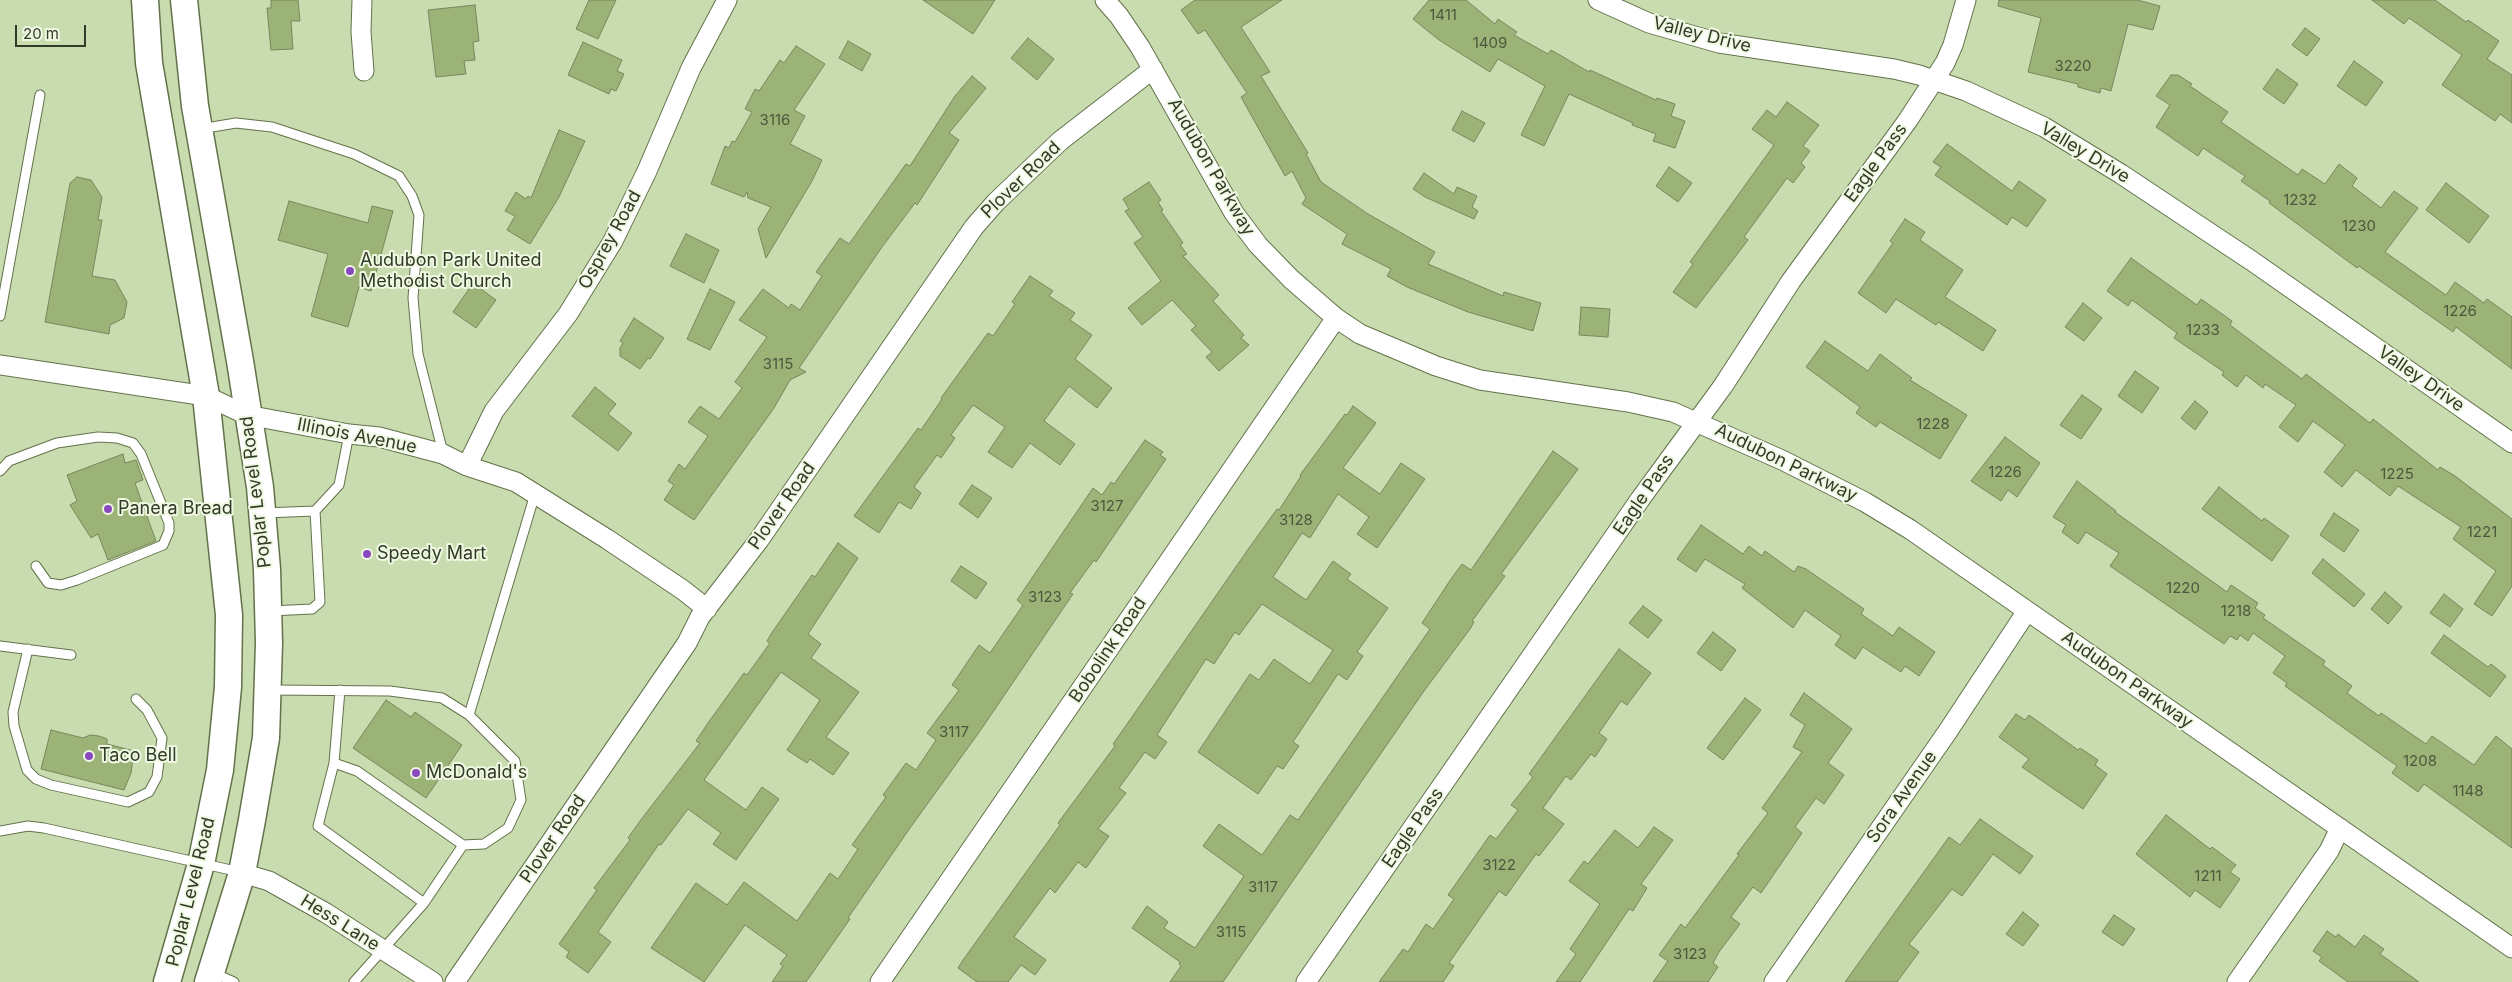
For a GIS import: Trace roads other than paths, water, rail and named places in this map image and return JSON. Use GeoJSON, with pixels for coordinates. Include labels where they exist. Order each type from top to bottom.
{"type":"FeatureCollection","features":[{"type":"Feature","properties":{"kind":"main road","name":"Poplar Level Road"},"geometry":{"type":"LineString","coordinates":[[145,0],[149,63],[206,396],[229,615],[228,687],[220,770],[201,864],[167,982]]}},
{"type":"Feature","properties":{"kind":"main road","name":"Poplar Level Road"},"geometry":{"type":"LineString","coordinates":[[184,0],[200,129],[240,361],[262,514],[268,611],[266,738],[242,873],[218,979]]}},
{"type":"Feature","properties":{"kind":"street"},"geometry":{"type":"LineString","coordinates":[[362,0],[361,32],[364,71]]}},
{"type":"Feature","properties":{"kind":"street","name":"Osprey Road"},"geometry":{"type":"LineString","coordinates":[[467,466],[494,410],[568,314],[613,241],[648,171],[691,68],[727,0]]}},
{"type":"Feature","properties":{"kind":"street","name":"Audubon Parkway"},"geometry":{"type":"LineString","coordinates":[[1105,0],[1119,16],[1153,69],[1238,219],[1258,245],[1291,280],[1336,318],[1360,334],[1436,366],[1480,380],[1628,402],[1673,412],[1696,421],[1865,502],[1911,530],[2512,948]]}},
{"type":"Feature","properties":{"kind":"street","name":"Valley Drive"},"geometry":{"type":"LineString","coordinates":[[1598,0],[1650,24],[1719,43],[1894,69],[1933,80],[1966,91],[2044,127],[2122,174],[2252,261],[2512,443]]}},
{"type":"Feature","properties":{"kind":"street","name":"Eagle Pass"},"geometry":{"type":"LineString","coordinates":[[1306,982],[1696,421],[1723,386],[1791,281],[1908,120],[1953,45],[1966,0]]}},
{"type":"Feature","properties":{"kind":"street","name":"Plover Road"},"geometry":{"type":"LineString","coordinates":[[455,982],[687,643],[707,609],[759,540],[974,227],[996,202],[1060,142],[1153,69]]}},
{"type":"Feature","properties":{"kind":"street","name":"Bobolink Road"},"geometry":{"type":"LineString","coordinates":[[880,982],[1336,318]]}},
{"type":"Feature","properties":{"kind":"street","name":"Illinois Avenue"},"geometry":{"type":"LineString","coordinates":[[0,365],[206,396],[247,415],[349,434],[379,436],[443,454],[467,466],[516,482],[607,539],[683,590],[707,609]]}},
{"type":"Feature","properties":{"kind":"street","name":"Sora Avenue"},"geometry":{"type":"LineString","coordinates":[[1774,982],[1948,731],[2027,611]]}},
{"type":"Feature","properties":{"kind":"street"},"geometry":{"type":"LineString","coordinates":[[2237,982],[2328,851],[2340,828]]}},
{"type":"Feature","properties":{"kind":"street","name":"Hess Lane"},"geometry":{"type":"LineString","coordinates":[[242,873],[269,881],[326,913],[433,982]]}},
{"type":"Feature","properties":{"kind":"lane"},"geometry":{"type":"LineString","coordinates":[[0,316],[40,95]]}},
{"type":"Feature","properties":{"kind":"lane"},"geometry":{"type":"LineString","coordinates":[[200,129],[236,123],[272,127],[354,154],[399,176],[412,196],[419,215],[413,298],[418,354],[443,454]]}},
{"type":"Feature","properties":{"kind":"lane"},"geometry":{"type":"LineString","coordinates":[[268,611],[312,609],[320,602],[315,511],[339,484],[349,434]]}},
{"type":"Feature","properties":{"kind":"lane"},"geometry":{"type":"LineString","coordinates":[[0,471],[9,461],[57,443],[89,437],[118,438],[133,443],[141,454],[169,523],[168,538],[159,548],[61,585],[48,583],[36,566]]}},
{"type":"Feature","properties":{"kind":"lane"},"geometry":{"type":"LineString","coordinates":[[469,715],[535,494]]}},
{"type":"Feature","properties":{"kind":"lane"},"geometry":{"type":"LineString","coordinates":[[262,514],[315,511]]}},
{"type":"Feature","properties":{"kind":"lane"},"geometry":{"type":"LineString","coordinates":[[0,646],[71,655]]}},
{"type":"Feature","properties":{"kind":"lane"},"geometry":{"type":"LineString","coordinates":[[28,649],[13,712],[14,726],[22,759],[27,770],[36,779],[51,785],[128,802],[149,792],[157,777],[162,738],[148,710],[136,700]]}},
{"type":"Feature","properties":{"kind":"lane"},"geometry":{"type":"LineString","coordinates":[[267,690],[390,692],[442,698],[469,715],[515,761],[521,800],[508,828],[484,844],[463,844],[357,771],[334,763]]}},
{"type":"Feature","properties":{"kind":"lane"},"geometry":{"type":"LineString","coordinates":[[340,690],[334,763],[318,826],[424,903]]}},
{"type":"Feature","properties":{"kind":"lane"},"geometry":{"type":"LineString","coordinates":[[0,831],[28,826],[44,828],[242,873]]}},
{"type":"Feature","properties":{"kind":"lane"},"geometry":{"type":"LineString","coordinates":[[354,982],[424,903],[463,844]]}},
{"type":"Feature","properties":{"kind":"place","name":"Audubon Park United Methodist Church"},"geometry":{"type":"Point","coordinates":[350,271]}},
{"type":"Feature","properties":{"kind":"place","name":"Panera Bread"},"geometry":{"type":"Point","coordinates":[108,509]}},
{"type":"Feature","properties":{"kind":"place","name":"Speedy Mart"},"geometry":{"type":"Point","coordinates":[367,554]}},
{"type":"Feature","properties":{"kind":"place","name":"Taco Bell"},"geometry":{"type":"Point","coordinates":[89,756]}},
{"type":"Feature","properties":{"kind":"place","name":"McDonald's"},"geometry":{"type":"Point","coordinates":[416,773]}}]}
